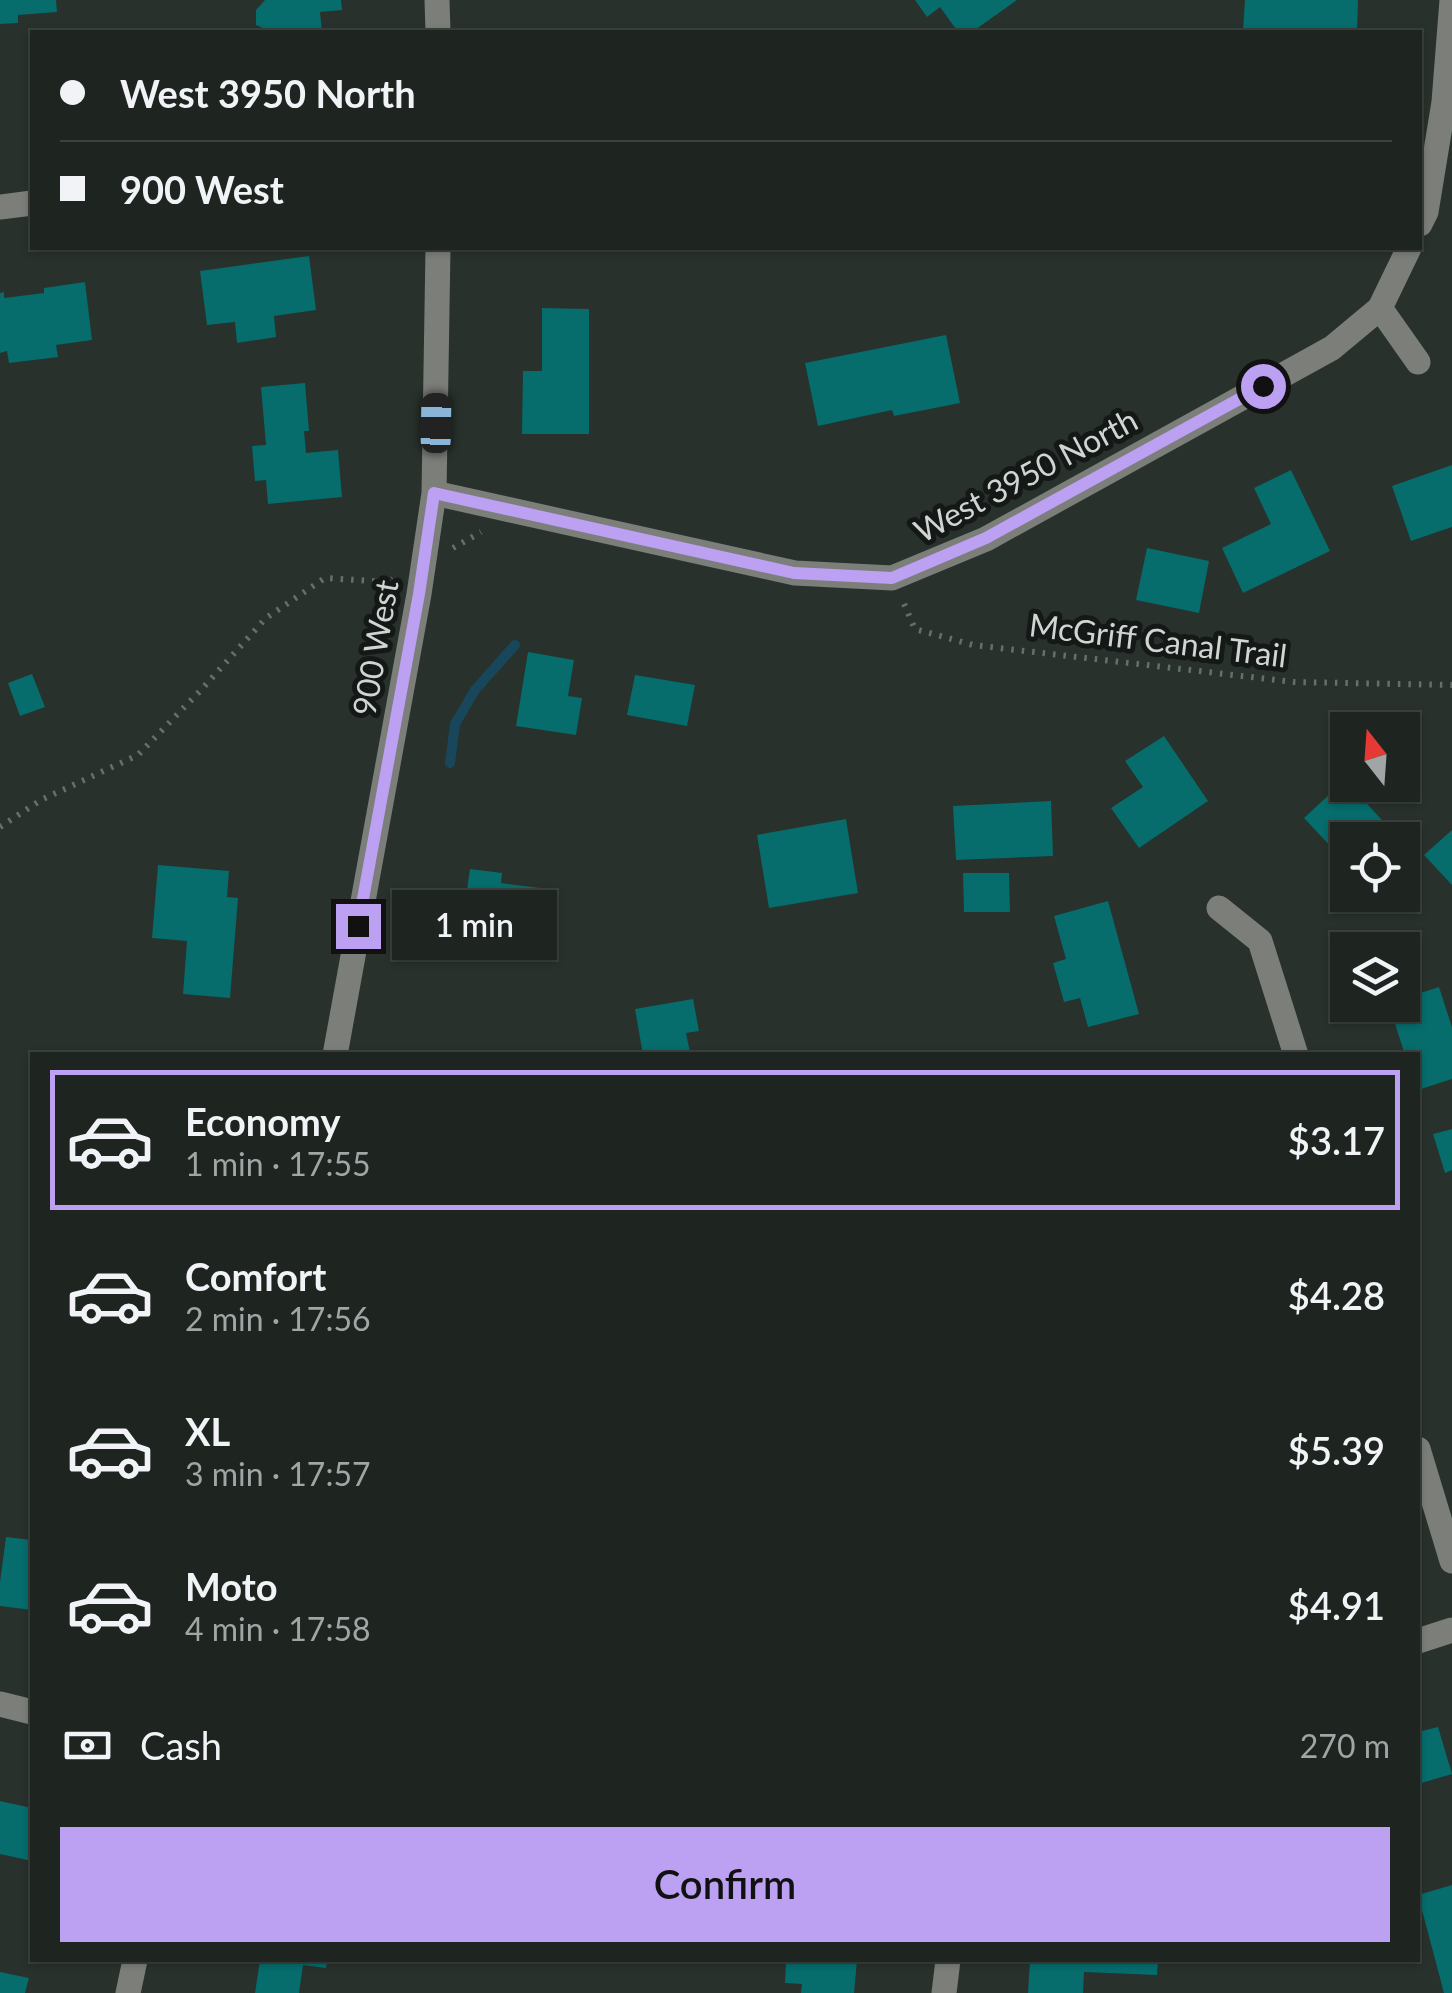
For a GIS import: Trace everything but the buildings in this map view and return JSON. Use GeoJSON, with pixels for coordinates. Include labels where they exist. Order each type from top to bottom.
{"type":"FeatureCollection","features":[{"type":"Feature","properties":{"kind":"street"},"geometry":{"type":"LineString","coordinates":[[438,0],[438,30]]}},
{"type":"Feature","properties":{"kind":"street"},"geometry":{"type":"LineString","coordinates":[[1422,220],[1444,102],[1452,0]]}},
{"type":"Feature","properties":{"kind":"street"},"geometry":{"type":"LineString","coordinates":[[0,207],[30,203]]}},
{"type":"Feature","properties":{"kind":"street","name":"900 West"},"geometry":{"type":"LineString","coordinates":[[336,1052],[434,493],[438,250]]}},
{"type":"Feature","properties":{"kind":"street"},"geometry":{"type":"LineString","coordinates":[[1408,250],[1380,308],[1418,362]]}},
{"type":"Feature","properties":{"kind":"street","name":"West 3950 North"},"geometry":{"type":"LineString","coordinates":[[434,493],[794,573],[892,578],[986,538],[1332,348],[1380,308]]}},
{"type":"Feature","properties":{"kind":"street"},"geometry":{"type":"LineString","coordinates":[[1219,908],[1260,941],[1295,1052]]}},
{"type":"Feature","properties":{"kind":"street"},"geometry":{"type":"LineString","coordinates":[[1420,1456],[1452,1561]]}},
{"type":"Feature","properties":{"kind":"street"},"geometry":{"type":"LineString","coordinates":[[1420,1640],[1452,1630]]}},
{"type":"Feature","properties":{"kind":"street"},"geometry":{"type":"LineString","coordinates":[[0,1704],[30,1712]]}},
{"type":"Feature","properties":{"kind":"street"},"geometry":{"type":"LineString","coordinates":[[128,1993],[135,1962]]}},
{"type":"Feature","properties":{"kind":"street"},"geometry":{"type":"LineString","coordinates":[[944,1993],[948,1962]]}},
{"type":"Feature","properties":{"kind":"path"},"geometry":{"type":"LineString","coordinates":[[0,828],[42,800],[138,754],[266,618],[325,578],[388,582]]}},
{"type":"Feature","properties":{"kind":"path","name":"McGriff Canal Trail"},"geometry":{"type":"LineString","coordinates":[[892,578],[915,628],[973,645],[1294,682],[1452,684]]}},
{"type":"Feature","properties":{"kind":"waterway"},"geometry":{"type":"LineString","coordinates":[[450,763],[455,724],[475,690],[515,645]]}},
{"type":"Feature","properties":{"kind":"route"},"geometry":{"type":"LineString","coordinates":[[358,926],[434,493],[794,573],[892,578],[986,538],[1263,386]]}}]}
